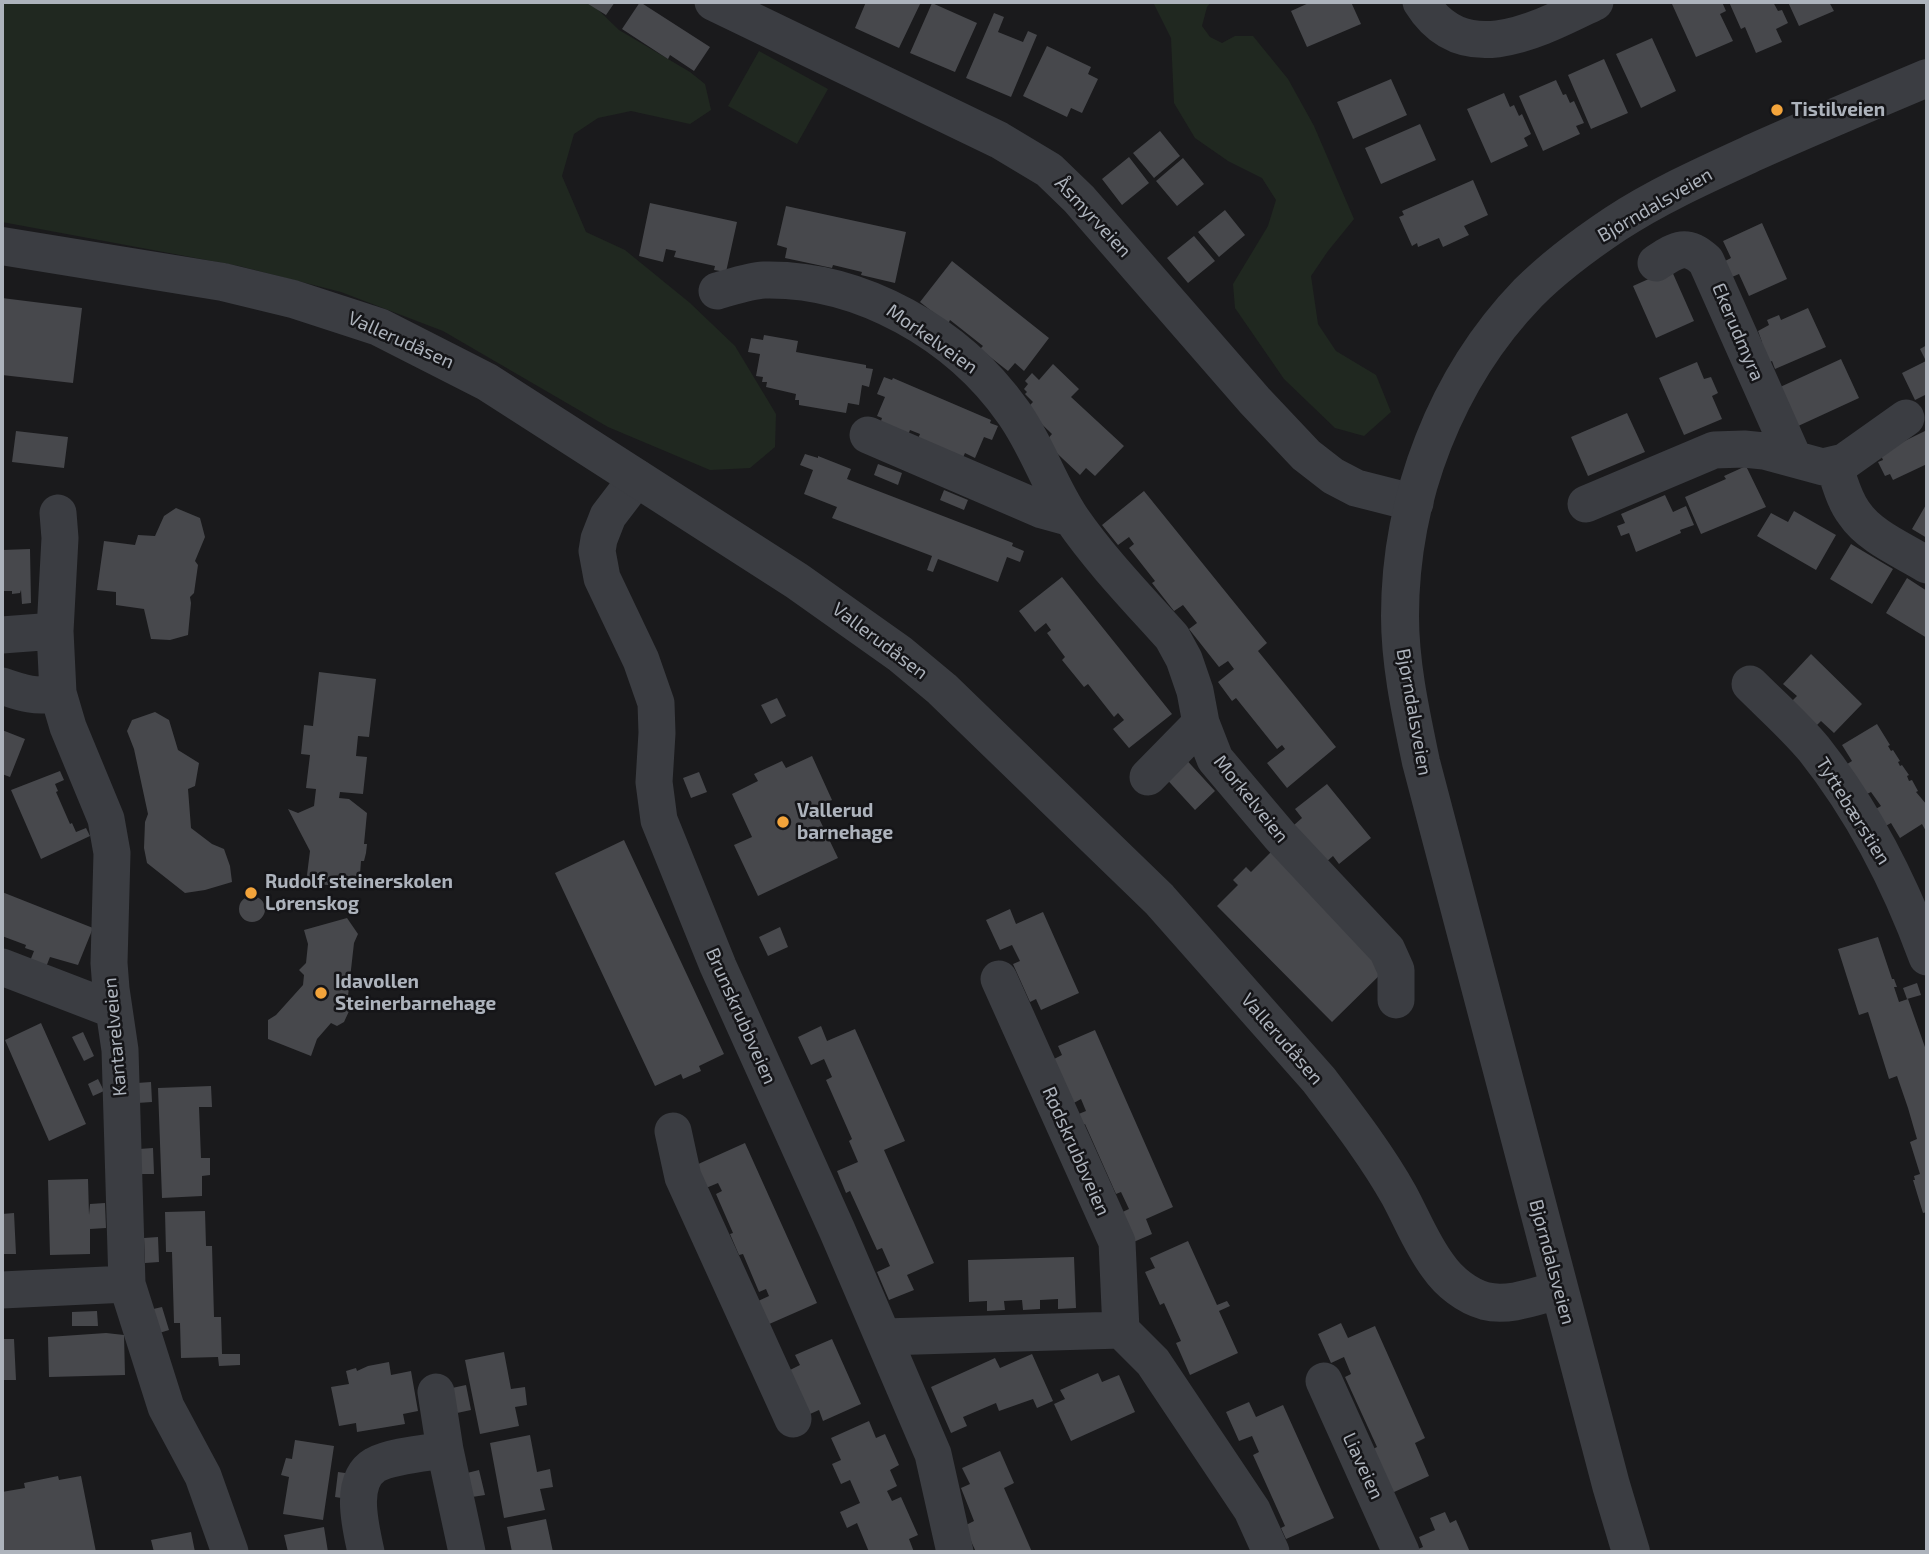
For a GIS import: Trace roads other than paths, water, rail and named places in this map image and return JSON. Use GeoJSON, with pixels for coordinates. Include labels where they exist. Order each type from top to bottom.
{"type":"FeatureCollection","features":[{"type":"Feature","properties":{"kind":"street","name":"Åsmyrveien"},"geometry":{"type":"LineString","coordinates":[[713,2],[999,140],[1049,170],[1079,199],[1272,421],[1306,455],[1333,476],[1356,488],[1415,503]]}},
{"type":"Feature","properties":{"kind":"street"},"geometry":{"type":"LineString","coordinates":[[1421,2],[1438,25],[1461,37],[1488,40],[1524,34],[1595,2]]}},
{"type":"Feature","properties":{"kind":"street","name":"Bjørndalsveien"},"geometry":{"type":"LineString","coordinates":[[1631,1552],[1559,1290],[1421,762],[1410,709],[1402,656],[1400,607],[1404,558],[1415,503],[1436,434],[1474,360],[1513,311],[1557,268],[1617,223],[1660,198],[1722,167],[1927,78]]}},
{"type":"Feature","properties":{"kind":"street","name":"Vallerudåsen"},"geometry":{"type":"LineString","coordinates":[[2,246],[223,282],[293,299],[379,327],[486,382],[808,588],[900,654],[942,689],[1159,899],[1342,1110],[1383,1169],[1429,1252],[1448,1278],[1470,1295],[1485,1301],[1502,1303],[1559,1290]]}},
{"type":"Feature","properties":{"kind":"street","name":"Ekerudmyra"},"geometry":{"type":"LineString","coordinates":[[1656,263],[1672,252],[1685,249],[1696,252],[1706,261],[1793,457]]}},
{"type":"Feature","properties":{"kind":"street","name":"Morkelveien"},"geometry":{"type":"LineString","coordinates":[[717,291],[762,280],[814,284],[878,303],[900,313],[983,374],[998,391],[1034,445],[1071,518],[1172,637],[1188,670],[1201,723],[1215,759],[1280,836],[1387,950],[1396,970],[1396,1000]]}},
{"type":"Feature","properties":{"kind":"street"},"geometry":{"type":"LineString","coordinates":[[1586,504],[1714,450],[1744,449],[1793,457],[1823,467],[1834,466],[1844,463],[1906,418]]}},
{"type":"Feature","properties":{"kind":"street"},"geometry":{"type":"LineString","coordinates":[[868,435],[1042,510],[1071,518]]}},
{"type":"Feature","properties":{"kind":"street"},"geometry":{"type":"LineString","coordinates":[[1834,466],[1852,511],[1859,521],[1872,532],[1927,565]]}},
{"type":"Feature","properties":{"kind":"street","name":"Brunskrubbveien"},"geometry":{"type":"LineString","coordinates":[[636,478],[602,527],[597,551],[602,578],[641,660],[656,703],[654,782],[659,820],[718,966],[884,1337],[933,1454],[955,1552]]}},
{"type":"Feature","properties":{"kind":"street","name":"Kantarelveien"},"geometry":{"type":"LineString","coordinates":[[58,513],[60,550],[55,631],[58,693],[68,727],[106,819],[112,853],[109,962],[120,1050],[127,1284],[166,1407],[203,1476],[230,1552]]}},
{"type":"Feature","properties":{"kind":"street"},"geometry":{"type":"LineString","coordinates":[[2,635],[55,631]]}},
{"type":"Feature","properties":{"kind":"street","name":"Tyttebærstien"},"geometry":{"type":"LineString","coordinates":[[1750,684],[1812,747],[1848,798],[1899,885],[1927,957]]}},
{"type":"Feature","properties":{"kind":"street"},"geometry":{"type":"LineString","coordinates":[[2,686],[28,695],[58,693]]}},
{"type":"Feature","properties":{"kind":"street"},"geometry":{"type":"LineString","coordinates":[[1147,777],[1201,723]]}},
{"type":"Feature","properties":{"kind":"street"},"geometry":{"type":"LineString","coordinates":[[2,967],[114,1010]]}},
{"type":"Feature","properties":{"kind":"street","name":"Rødskrubbveien"},"geometry":{"type":"LineString","coordinates":[[999,979],[1117,1242],[1121,1330]]}},
{"type":"Feature","properties":{"kind":"street"},"geometry":{"type":"LineString","coordinates":[[673,1131],[683,1177],[793,1419]]}},
{"type":"Feature","properties":{"kind":"street"},"geometry":{"type":"LineString","coordinates":[[2,1290],[127,1284]]}},
{"type":"Feature","properties":{"kind":"street"},"geometry":{"type":"LineString","coordinates":[[884,1337],[1121,1330],[1153,1362],[1252,1510],[1271,1552]]}},
{"type":"Feature","properties":{"kind":"street","name":"Liaveien"},"geometry":{"type":"LineString","coordinates":[[1324,1381],[1401,1552]]}},
{"type":"Feature","properties":{"kind":"street"},"geometry":{"type":"LineString","coordinates":[[436,1392],[445,1450],[467,1552]]}},
{"type":"Feature","properties":{"kind":"street"},"geometry":{"type":"LineString","coordinates":[[366,1552],[358,1517],[359,1493],[365,1476],[375,1465],[416,1454],[445,1450]]}},
{"type":"Feature","properties":{"kind":"place","name":"Tistilveien"},"geometry":{"type":"Point","coordinates":[1777,110]}},
{"type":"Feature","properties":{"kind":"place","name":"Vallerud barnehage"},"geometry":{"type":"Point","coordinates":[783,822]}},
{"type":"Feature","properties":{"kind":"place","name":"Rudolf steinerskolen Lørenskog"},"geometry":{"type":"Point","coordinates":[251,893]}},
{"type":"Feature","properties":{"kind":"place","name":"Idavollen Steinerbarnehage"},"geometry":{"type":"Point","coordinates":[321,993]}}]}
